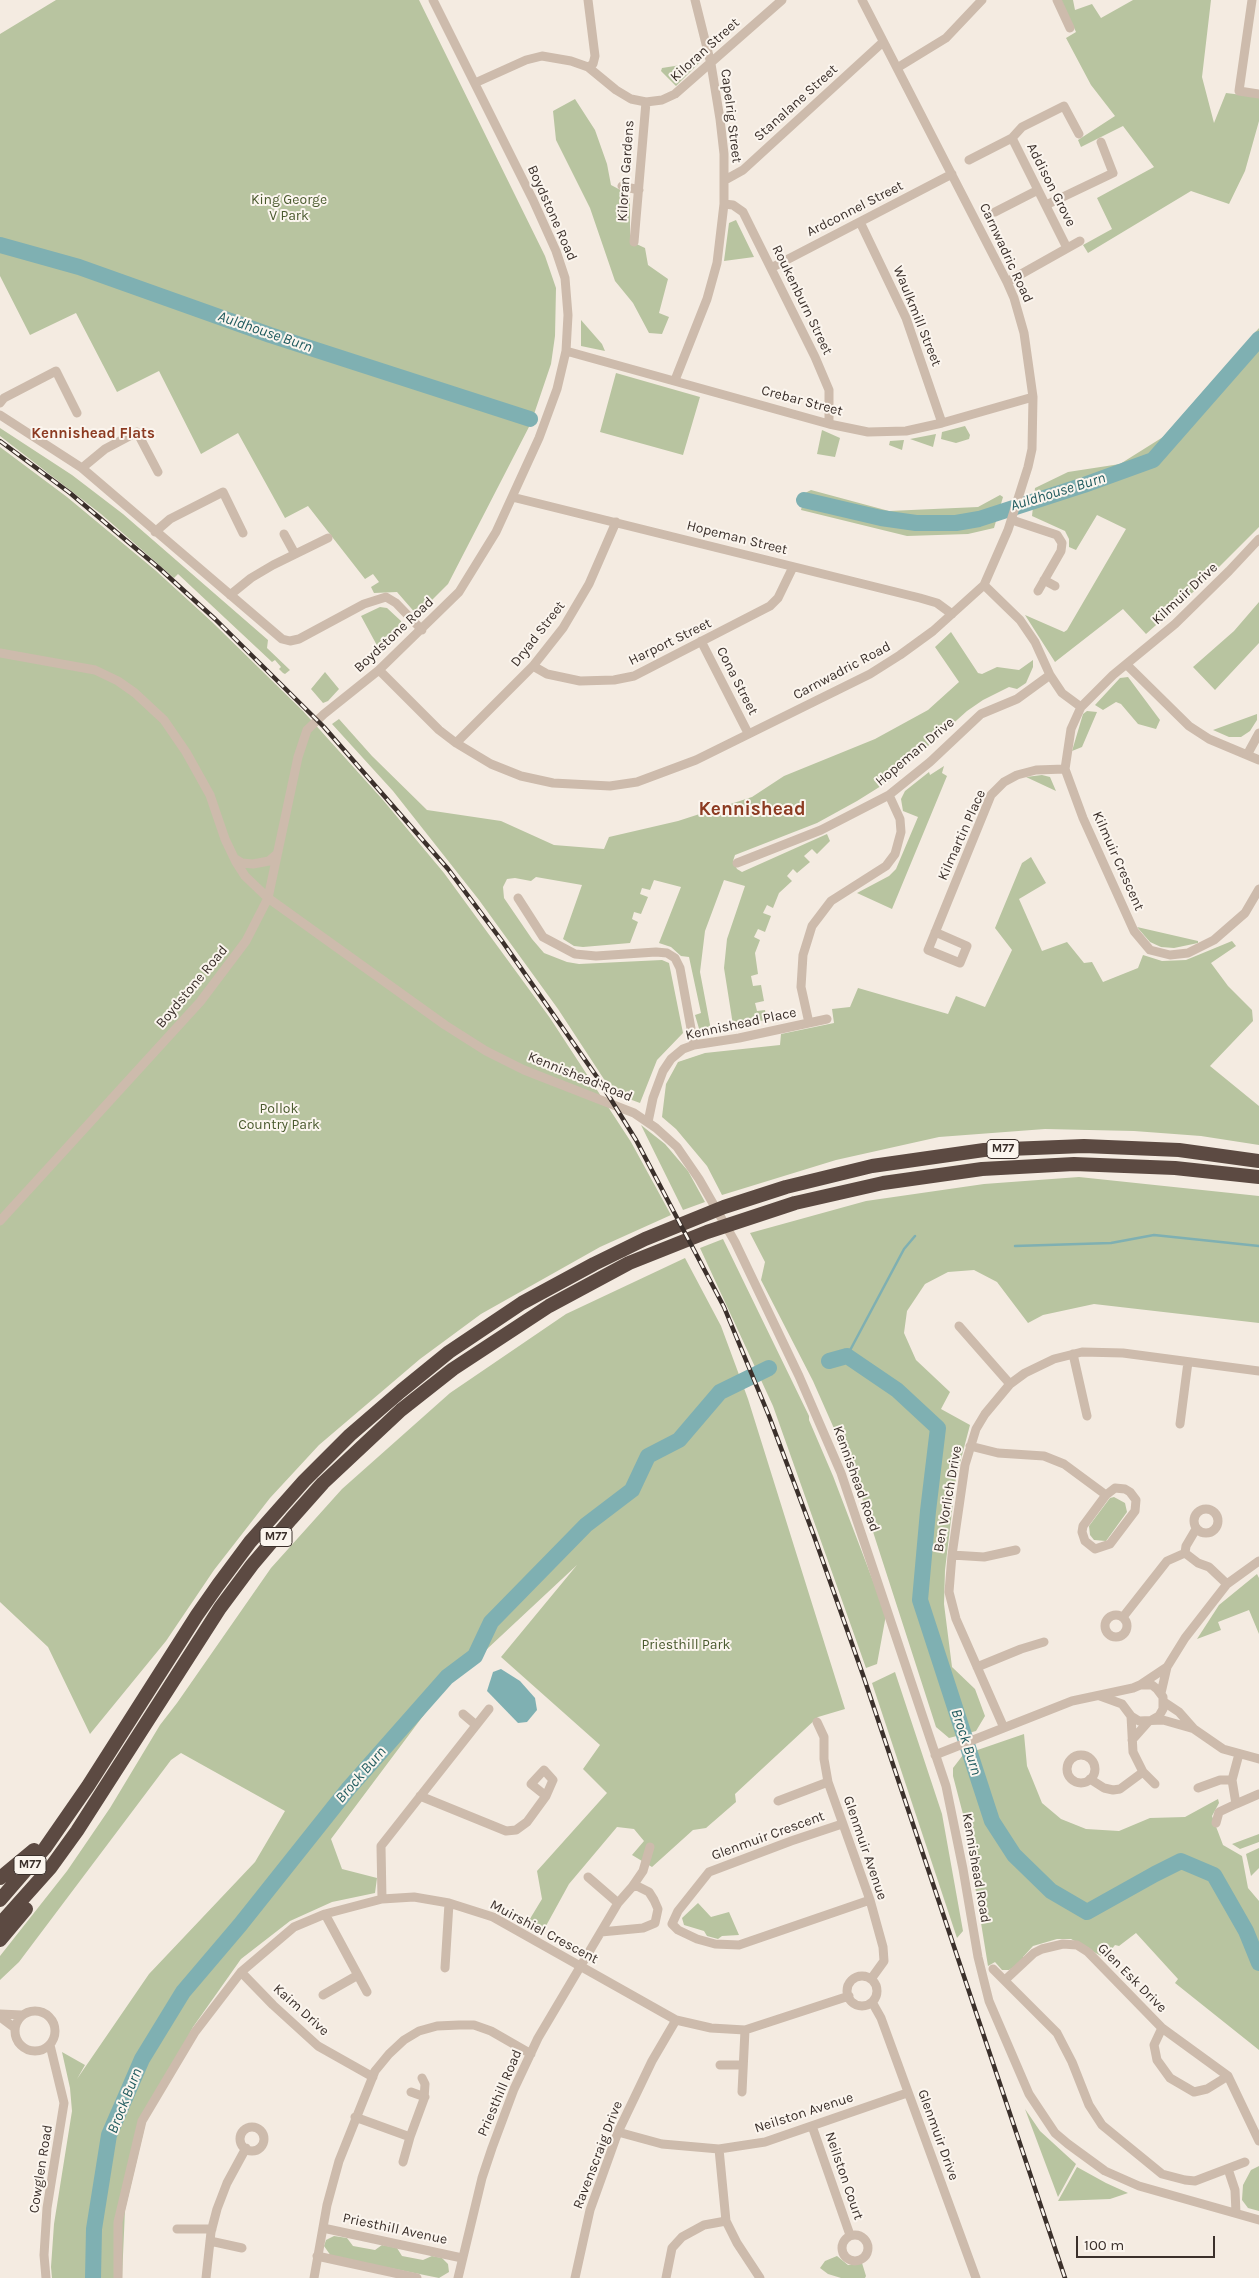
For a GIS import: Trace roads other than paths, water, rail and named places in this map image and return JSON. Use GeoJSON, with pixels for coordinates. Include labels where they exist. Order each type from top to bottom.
{"type":"FeatureCollection","features":[{"type":"Feature","properties":{"kind":"highway","name":"M77"},"geometry":{"type":"LineString","coordinates":[[0,1900],[59,1828],[88,1786],[202,1607],[250,1542],[310,1474],[350,1435],[449,1352],[539,1293],[645,1240],[752,1198],[872,1166],[984,1150],[1084,1146],[1179,1150],[1259,1161]]}},
{"type":"Feature","properties":{"kind":"highway","name":"M77"},"geometry":{"type":"LineString","coordinates":[[0,1924],[50,1867],[77,1831],[220,1608],[268,1546],[323,1483],[378,1430],[453,1369],[548,1306],[652,1253],[764,1212],[814,1198],[883,1183],[938,1174],[1004,1167],[1065,1164],[1175,1168],[1259,1177]]}},
{"type":"Feature","properties":{"kind":"highway"},"geometry":{"type":"LineString","coordinates":[[0,1878],[59,1828]]}},
{"type":"Feature","properties":{"kind":"highway"},"geometry":{"type":"LineString","coordinates":[[0,1940],[34,1899],[77,1831]]}},
{"type":"Feature","properties":{"kind":"street","name":"Boydstone Road"},"geometry":{"type":"LineString","coordinates":[[0,1221],[216,984],[246,942],[268,898],[298,757],[307,730],[379,670],[459,592],[496,532],[539,438],[557,389],[566,351],[568,315],[564,278],[556,251],[533,200],[433,0]]}},
{"type":"Feature","properties":{"kind":"street"},"geometry":{"type":"LineString","coordinates":[[588,0],[595,56],[593,64],[588,68]]}},
{"type":"Feature","properties":{"kind":"street","name":"Capelrig Street"},"geometry":{"type":"LineString","coordinates":[[675,380],[708,299],[717,263],[724,204],[725,180],[722,133],[711,64],[695,0]]}},
{"type":"Feature","properties":{"kind":"street","name":"Kiloran Street"},"geometry":{"type":"LineString","coordinates":[[646,102],[675,94],[782,0]]}},
{"type":"Feature","properties":{"kind":"street","name":"Carnwadric Road"},"geometry":{"type":"LineString","coordinates":[[379,670],[422,714],[456,743],[491,764],[521,776],[553,783],[610,786],[637,782],[696,760],[870,674],[933,631],[984,584],[1012,520],[1032,448],[1033,397],[1024,333],[1014,298],[862,0]]}},
{"type":"Feature","properties":{"kind":"street"},"geometry":{"type":"LineString","coordinates":[[897,68],[946,38],[982,0]]}},
{"type":"Feature","properties":{"kind":"street"},"geometry":{"type":"LineString","coordinates":[[1057,0],[1070,28]]}},
{"type":"Feature","properties":{"kind":"street"},"geometry":{"type":"LineString","coordinates":[[1252,0],[1239,91],[1259,94]]}},
{"type":"Feature","properties":{"kind":"street","name":"Stanalane Street"},"geometry":{"type":"LineString","coordinates":[[725,180],[743,170],[883,42]]}},
{"type":"Feature","properties":{"kind":"street"},"geometry":{"type":"LineString","coordinates":[[475,83],[526,60],[542,56],[571,61],[588,68],[625,96],[646,102]]}},
{"type":"Feature","properties":{"kind":"street","name":"Kiloran Gardens"},"geometry":{"type":"LineString","coordinates":[[634,242],[646,102]]}},
{"type":"Feature","properties":{"kind":"street","name":"Addison Grove"},"geometry":{"type":"LineString","coordinates":[[1067,248],[1012,138],[1022,127],[1064,106],[1079,134]]}},
{"type":"Feature","properties":{"kind":"street"},"geometry":{"type":"LineString","coordinates":[[969,160],[1012,138]]}},
{"type":"Feature","properties":{"kind":"street"},"geometry":{"type":"LineString","coordinates":[[1046,205],[1113,173],[1101,142]]}},
{"type":"Feature","properties":{"kind":"street","name":"Ardconnel Street"},"geometry":{"type":"LineString","coordinates":[[771,268],[952,174]]}},
{"type":"Feature","properties":{"kind":"street"},"geometry":{"type":"LineString","coordinates":[[622,186],[639,190]]}},
{"type":"Feature","properties":{"kind":"street"},"geometry":{"type":"LineString","coordinates":[[995,212],[1038,190]]}},
{"type":"Feature","properties":{"kind":"street","name":"Roukenburn Street"},"geometry":{"type":"LineString","coordinates":[[724,204],[733,204],[743,212],[824,377],[830,403],[829,424]]}},
{"type":"Feature","properties":{"kind":"street","name":"Waulkmill Street"},"geometry":{"type":"LineString","coordinates":[[860,222],[906,318],[942,423]]}},
{"type":"Feature","properties":{"kind":"street"},"geometry":{"type":"LineString","coordinates":[[1006,282],[1080,241]]}},
{"type":"Feature","properties":{"kind":"street","name":"Crebar Street"},"geometry":{"type":"LineString","coordinates":[[566,351],[829,424],[868,432],[906,431],[942,423],[1033,397]]}},
{"type":"Feature","properties":{"kind":"street"},"geometry":{"type":"LineString","coordinates":[[0,403],[4,398],[56,371],[77,413]]}},
{"type":"Feature","properties":{"kind":"street"},"geometry":{"type":"LineString","coordinates":[[0,415],[82,468],[274,634],[290,641],[299,639],[375,599],[386,597],[396,603],[422,630]]}},
{"type":"Feature","properties":{"kind":"street"},"geometry":{"type":"LineString","coordinates":[[82,468],[105,448],[137,432],[158,472]]}},
{"type":"Feature","properties":{"kind":"street"},"geometry":{"type":"LineString","coordinates":[[155,532],[170,519],[222,492],[243,533]]}},
{"type":"Feature","properties":{"kind":"street","name":"Hopeman Street"},"geometry":{"type":"LineString","coordinates":[[512,497],[928,601],[952,614]]}},
{"type":"Feature","properties":{"kind":"street"},"geometry":{"type":"LineString","coordinates":[[1012,520],[1057,536],[1062,543],[1061,551],[1038,591]]}},
{"type":"Feature","properties":{"kind":"street","name":"Dryad Street"},"geometry":{"type":"LineString","coordinates":[[456,743],[533,666],[573,613],[589,584],[616,522]]}},
{"type":"Feature","properties":{"kind":"street"},"geometry":{"type":"LineString","coordinates":[[284,534],[295,554]]}},
{"type":"Feature","properties":{"kind":"street"},"geometry":{"type":"LineString","coordinates":[[230,595],[251,578],[328,538]]}},
{"type":"Feature","properties":{"kind":"street","name":"Kilmuir Drive"},"geometry":{"type":"LineString","coordinates":[[1127,664],[1174,624],[1259,539]]}},
{"type":"Feature","properties":{"kind":"street","name":"Harport Street"},"geometry":{"type":"LineString","coordinates":[[533,666],[547,674],[570,680],[594,682],[634,676],[770,606],[778,598],[793,567]]}},
{"type":"Feature","properties":{"kind":"street"},"geometry":{"type":"LineString","coordinates":[[1044,580],[1055,586]]}},
{"type":"Feature","properties":{"kind":"street"},"geometry":{"type":"LineString","coordinates":[[984,584],[1020,620],[1035,642],[1050,675],[1062,694],[1081,707]]}},
{"type":"Feature","properties":{"kind":"street","name":"Cona Street"},"geometry":{"type":"LineString","coordinates":[[701,641],[748,733]]}},
{"type":"Feature","properties":{"kind":"street","name":"Kennishead Road"},"geometry":{"type":"LineString","coordinates":[[0,653],[95,670],[118,681],[150,705],[176,736],[201,775],[234,858],[245,876],[268,898],[486,1051],[548,1079],[634,1113],[678,1147],[710,1198],[751,1275],[829,1441],[852,1502],[950,1803],[983,1980],[989,2001],[1020,2076],[1038,2109],[1055,2133],[1105,2171],[1139,2186],[1259,2220]]}},
{"type":"Feature","properties":{"kind":"street"},"geometry":{"type":"LineString","coordinates":[[1127,664],[1189,726],[1209,739],[1259,760]]}},
{"type":"Feature","properties":{"kind":"street","name":"Kilmuir Crescent"},"geometry":{"type":"LineString","coordinates":[[1127,664],[1113,674],[1081,707],[1071,729],[1065,769],[1083,818],[1134,931],[1150,950],[1170,955],[1188,953],[1214,940],[1245,912],[1259,889]]}},
{"type":"Feature","properties":{"kind":"street","name":"Hopeman Drive"},"geometry":{"type":"LineString","coordinates":[[737,863],[821,830],[889,795],[930,762],[981,714],[1017,699],[1050,675]]}},
{"type":"Feature","properties":{"kind":"street"},"geometry":{"type":"LineString","coordinates":[[1248,755],[1259,733]]}},
{"type":"Feature","properties":{"kind":"street","name":"Kilmartin Place"},"geometry":{"type":"LineString","coordinates":[[935,932],[991,796],[1004,782],[1017,775],[1036,770],[1065,769]]}},
{"type":"Feature","properties":{"kind":"street"},"geometry":{"type":"LineString","coordinates":[[809,1023],[801,987],[803,954],[812,926],[832,901],[886,866],[895,854],[901,832],[900,819],[889,795]]}},
{"type":"Feature","properties":{"kind":"street"},"geometry":{"type":"LineString","coordinates":[[234,858],[242,863],[253,864],[269,860],[277,854]]}},
{"type":"Feature","properties":{"kind":"street"},"geometry":{"type":"LineString","coordinates":[[518,898],[543,937],[575,954],[596,956],[656,952],[667,953],[675,958],[680,968],[694,1045]]}},
{"type":"Feature","properties":{"kind":"street","name":"Kennishead Place"},"geometry":{"type":"LineString","coordinates":[[648,1122],[653,1098],[663,1071],[683,1049],[694,1045],[739,1038],[827,1019]]}},
{"type":"Feature","properties":{"kind":"street"},"geometry":{"type":"LineString","coordinates":[[959,1326],[1010,1384]]}},
{"type":"Feature","properties":{"kind":"street","name":"Ben Vorlich Drive"},"geometry":{"type":"LineString","coordinates":[[1004,1728],[952,1608],[949,1581],[965,1465],[970,1446],[985,1414],[1010,1384],[1039,1366],[1073,1354],[1090,1351],[1107,1351],[1259,1371]]}},
{"type":"Feature","properties":{"kind":"street"},"geometry":{"type":"LineString","coordinates":[[1073,1354],[1087,1416]]}},
{"type":"Feature","properties":{"kind":"street"},"geometry":{"type":"LineString","coordinates":[[1180,1424],[1188,1362]]}},
{"type":"Feature","properties":{"kind":"street"},"geometry":{"type":"LineString","coordinates":[[970,1446],[998,1453],[1053,1458],[1106,1495]]}},
{"type":"Feature","properties":{"kind":"street"},"geometry":{"type":"LineString","coordinates":[[1115,1488],[1125,1488],[1134,1496],[1137,1506],[1110,1544],[1096,1549],[1087,1545],[1082,1532],[1083,1526],[1106,1495],[1115,1488]]}},
{"type":"Feature","properties":{"kind":"street"},"geometry":{"type":"LineString","coordinates":[[1185,1553],[1186,1546],[1196,1529]]}},
{"type":"Feature","properties":{"kind":"street"},"geometry":{"type":"LineString","coordinates":[[952,1554],[984,1557],[1016,1550]]}},
{"type":"Feature","properties":{"kind":"street"},"geometry":{"type":"LineString","coordinates":[[1185,1553],[1198,1563],[1209,1567],[1227,1584]]}},
{"type":"Feature","properties":{"kind":"street"},"geometry":{"type":"LineString","coordinates":[[1123,1617],[1167,1561],[1185,1553]]}},
{"type":"Feature","properties":{"kind":"street"},"geometry":{"type":"LineString","coordinates":[[1155,1784],[1143,1772],[1133,1752],[1127,1698],[1136,1686],[1166,1667],[1190,1631],[1227,1584],[1259,1561]]}},
{"type":"Feature","properties":{"kind":"street"},"geometry":{"type":"LineString","coordinates":[[977,1667],[1044,1642]]}},
{"type":"Feature","properties":{"kind":"street"},"geometry":{"type":"LineString","coordinates":[[1132,1740],[1150,1721],[1159,1716],[1166,1667]]}},
{"type":"Feature","properties":{"kind":"street"},"geometry":{"type":"LineString","coordinates":[[935,1755],[1072,1701],[1100,1696],[1136,1686],[1152,1685],[1194,1729]]}},
{"type":"Feature","properties":{"kind":"street"},"geometry":{"type":"LineString","coordinates":[[1100,1696],[1116,1700],[1138,1721],[1176,1722],[1194,1729],[1223,1748],[1259,1759]]}},
{"type":"Feature","properties":{"kind":"street"},"geometry":{"type":"LineString","coordinates":[[382,1900],[381,1846],[489,1709]]}},
{"type":"Feature","properties":{"kind":"street"},"geometry":{"type":"LineString","coordinates":[[463,1714],[476,1724]]}},
{"type":"Feature","properties":{"kind":"street","name":"Glenmuir Avenue"},"geometry":{"type":"LineString","coordinates":[[817,1722],[824,1738],[824,1759],[828,1782],[870,1900],[883,1947],[884,1961],[871,1979]]}},
{"type":"Feature","properties":{"kind":"street"},"geometry":{"type":"LineString","coordinates":[[1236,1804],[1232,1780],[1240,1754]]}},
{"type":"Feature","properties":{"kind":"street"},"geometry":{"type":"LineString","coordinates":[[1090,1779],[1104,1788],[1113,1790],[1120,1789],[1143,1772]]}},
{"type":"Feature","properties":{"kind":"street"},"geometry":{"type":"LineString","coordinates":[[1198,1788],[1220,1780],[1232,1780]]}},
{"type":"Feature","properties":{"kind":"street"},"geometry":{"type":"LineString","coordinates":[[778,1801],[828,1782]]}},
{"type":"Feature","properties":{"kind":"street"},"geometry":{"type":"LineString","coordinates":[[1216,1823],[1219,1812],[1259,1794]]}},
{"type":"Feature","properties":{"kind":"street"},"geometry":{"type":"LineString","coordinates":[[420,1796],[506,1831],[516,1830],[526,1822],[546,1796]]}},
{"type":"Feature","properties":{"kind":"street","name":"Glenmuir Crescent"},"geometry":{"type":"LineString","coordinates":[[842,1824],[709,1872],[678,1911],[672,1924],[678,1930],[697,1939],[715,1944],[738,1945],[870,1900]]}},
{"type":"Feature","properties":{"kind":"street","name":"Priesthill Road"},"geometry":{"type":"LineString","coordinates":[[458,2278],[482,2178],[514,2089],[551,2014],[582,1966],[618,1903],[643,1871],[650,1846]]}},
{"type":"Feature","properties":{"kind":"street"},"geometry":{"type":"LineString","coordinates":[[588,1877],[618,1903]]}},
{"type":"Feature","properties":{"kind":"street"},"geometry":{"type":"LineString","coordinates":[[601,1932],[643,1928],[655,1923],[658,1909],[649,1892],[637,1886],[632,1887]]}},
{"type":"Feature","properties":{"kind":"street","name":"Muirshiel Crescent"},"geometry":{"type":"LineString","coordinates":[[118,2278],[118,2222],[142,2121],[195,2032],[241,1972],[294,1927],[325,1914],[382,1900],[414,1897],[449,1903],[493,1917],[676,2020],[711,2028],[745,2030],[849,1996]]}},
{"type":"Feature","properties":{"kind":"street"},"geometry":{"type":"LineString","coordinates":[[445,1968],[449,1903]]}},
{"type":"Feature","properties":{"kind":"street"},"geometry":{"type":"LineString","coordinates":[[325,1914],[367,1992]]}},
{"type":"Feature","properties":{"kind":"street","name":"Glen Esk Drive"},"geometry":{"type":"LineString","coordinates":[[1005,1980],[1034,1953],[1055,1945],[1077,1945],[1096,1958],[1162,2028],[1228,2076],[1259,2140]]}},
{"type":"Feature","properties":{"kind":"street"},"geometry":{"type":"LineString","coordinates":[[993,1969],[1057,2033],[1072,2062],[1089,2105],[1102,2125],[1169,2176],[1195,2181],[1245,2162]]}},
{"type":"Feature","properties":{"kind":"street","name":"Kaim Drive"},"geometry":{"type":"LineString","coordinates":[[241,1972],[273,2005],[318,2046],[372,2077]]}},
{"type":"Feature","properties":{"kind":"street"},"geometry":{"type":"LineString","coordinates":[[323,1996],[358,1975]]}},
{"type":"Feature","properties":{"kind":"street"},"geometry":{"type":"LineString","coordinates":[[871,1979],[862,1976],[853,1979],[848,1987],[849,1996],[859,2005],[872,2002]]}},
{"type":"Feature","properties":{"kind":"street","name":"Glenmuir Drive"},"geometry":{"type":"LineString","coordinates":[[871,1979],[877,1990],[872,2002],[881,2018],[976,2278]]}},
{"type":"Feature","properties":{"kind":"street"},"geometry":{"type":"LineString","coordinates":[[0,2016],[22,2015],[35,2010],[42,2012],[51,2018],[55,2034],[50,2044],[38,2051],[22,2047],[16,2038],[15,2028],[22,2015]]}},
{"type":"Feature","properties":{"kind":"street"},"geometry":{"type":"LineString","coordinates":[[0,2016],[15,2028]]}},
{"type":"Feature","properties":{"kind":"street","name":"Ravenscraig Drive"},"geometry":{"type":"LineString","coordinates":[[575,2278],[590,2210],[618,2132],[652,2061],[676,2020]]}},
{"type":"Feature","properties":{"kind":"street"},"geometry":{"type":"LineString","coordinates":[[314,2278],[317,2256],[339,2161],[372,2077],[389,2054],[404,2040],[419,2031],[437,2026],[474,2025],[514,2042],[531,2054]]}},
{"type":"Feature","properties":{"kind":"street","name":"Glen Esk Drive"},"geometry":{"type":"LineString","coordinates":[[1162,2028],[1154,2044],[1157,2060],[1170,2078],[1194,2092],[1207,2089],[1228,2076]]}},
{"type":"Feature","properties":{"kind":"street"},"geometry":{"type":"LineString","coordinates":[[742,2092],[745,2030]]}},
{"type":"Feature","properties":{"kind":"street","name":"Cowglen Road"},"geometry":{"type":"LineString","coordinates":[[46,2278],[44,2255],[47,2208],[64,2103],[50,2044]]}},
{"type":"Feature","properties":{"kind":"street","name":"Cowglen Road"},"geometry":{"type":"LineString","coordinates":[[38,2051],[54,2066]]}},
{"type":"Feature","properties":{"kind":"street"},"geometry":{"type":"LineString","coordinates":[[720,2065],[743,2065]]}},
{"type":"Feature","properties":{"kind":"street"},"geometry":{"type":"LineString","coordinates":[[403,2162],[425,2097],[425,2084],[422,2078]]}},
{"type":"Feature","properties":{"kind":"street"},"geometry":{"type":"LineString","coordinates":[[411,2092],[425,2097]]}},
{"type":"Feature","properties":{"kind":"street","name":"Neilston Avenue"},"geometry":{"type":"LineString","coordinates":[[618,2132],[662,2144],[719,2150],[766,2142],[908,2093]]}},
{"type":"Feature","properties":{"kind":"street"},"geometry":{"type":"LineString","coordinates":[[356,2118],[410,2137]]}},
{"type":"Feature","properties":{"kind":"street","name":"Neilston Court"},"geometry":{"type":"LineString","coordinates":[[812,2126],[850,2235]]}},
{"type":"Feature","properties":{"kind":"street"},"geometry":{"type":"LineString","coordinates":[[206,2278],[212,2229],[227,2183],[246,2148]]}},
{"type":"Feature","properties":{"kind":"street"},"geometry":{"type":"LineString","coordinates":[[719,2150],[726,2221],[736,2243],[760,2278]]}},
{"type":"Feature","properties":{"kind":"street"},"geometry":{"type":"LineString","coordinates":[[1228,2169],[1235,2190],[1236,2213]]}},
{"type":"Feature","properties":{"kind":"street"},"geometry":{"type":"LineString","coordinates":[[666,2278],[672,2248],[682,2237],[704,2225],[726,2221]]}},
{"type":"Feature","properties":{"kind":"street","name":"Priesthill Avenue"},"geometry":{"type":"LineString","coordinates":[[323,2228],[462,2258]]}},
{"type":"Feature","properties":{"kind":"street"},"geometry":{"type":"LineString","coordinates":[[177,2229],[212,2229]]}},
{"type":"Feature","properties":{"kind":"street"},"geometry":{"type":"LineString","coordinates":[[210,2241],[242,2248]]}},
{"type":"Feature","properties":{"kind":"street"},"geometry":{"type":"LineString","coordinates":[[317,2256],[417,2278]]}},
{"type":"Feature","properties":{"kind":"water"},"geometry":{"type":"Polygon","coordinates":[[[501,1669],[520,1681],[535,1698],[537,1710],[527,1722],[518,1723],[487,1691],[493,1672],[501,1669]]]}},
{"type":"Feature","properties":{"kind":"waterway","name":"Auldhouse Burn"},"geometry":{"type":"LineString","coordinates":[[0,245],[79,267],[270,335],[530,419]]}},
{"type":"Feature","properties":{"kind":"waterway","name":"Auldhouse Burn"},"geometry":{"type":"LineString","coordinates":[[804,500],[881,518],[916,523],[956,523],[979,519],[1084,485],[1153,460],[1259,339]]}},
{"type":"Feature","properties":{"kind":"waterway"},"geometry":{"type":"LineString","coordinates":[[1015,1246],[1111,1243],[1154,1235],[1259,1246]]}},
{"type":"Feature","properties":{"kind":"waterway"},"geometry":{"type":"LineString","coordinates":[[847,1356],[904,1249],[915,1236]]}},
{"type":"Feature","properties":{"kind":"waterway","name":"Brock Burn"},"geometry":{"type":"LineString","coordinates":[[829,1361],[847,1356],[897,1390],[938,1428],[920,1600],[992,1821],[1014,1855],[1051,1891],[1087,1912],[1181,1861],[1214,1875],[1246,1931],[1259,1963]]}},
{"type":"Feature","properties":{"kind":"waterway","name":"Brock Burn"},"geometry":{"type":"LineString","coordinates":[[93,2278],[94,2229],[109,2135],[142,2059],[183,1992],[240,1925],[349,1788],[447,1677],[475,1656],[491,1622],[586,1525],[632,1490],[648,1456],[679,1440],[720,1392],[769,1368]]}},
{"type":"Feature","properties":{"kind":"railway"},"geometry":{"type":"LineString","coordinates":[[0,441],[70,493],[159,568],[215,619],[324,727],[448,869],[502,941],[597,1077],[636,1140],[724,1307],[769,1416],[863,1675],[1065,2278]]}},
{"type":"Feature","properties":{"kind":"district","name":"Kennishead Flats"},"geometry":{"type":"Point","coordinates":[93,434]}},
{"type":"Feature","properties":{"kind":"district","name":"Kennishead"},"geometry":{"type":"Point","coordinates":[752,810]}},
{"type":"Feature","properties":{"kind":"park label","name":"King George V Park"},"geometry":{"type":"Point","coordinates":[289,208]}},
{"type":"Feature","properties":{"kind":"park label","name":"Pollok Country Park"},"geometry":{"type":"Point","coordinates":[279,1118]}},
{"type":"Feature","properties":{"kind":"park label","name":"Priesthill Park"},"geometry":{"type":"Point","coordinates":[686,1645]}}]}
